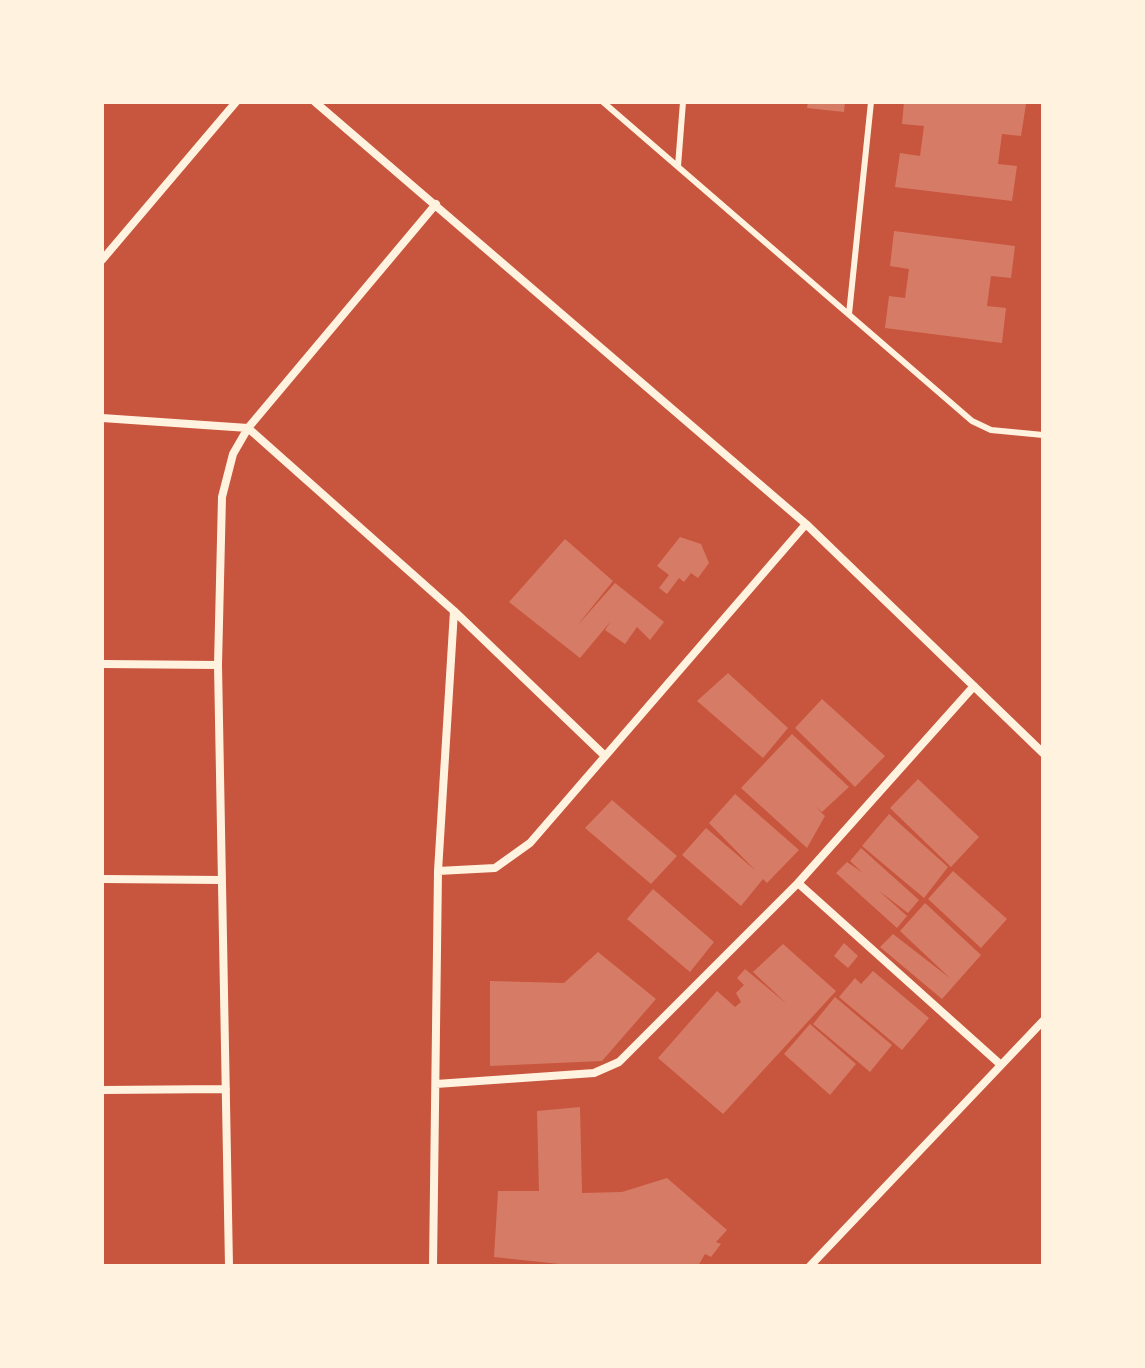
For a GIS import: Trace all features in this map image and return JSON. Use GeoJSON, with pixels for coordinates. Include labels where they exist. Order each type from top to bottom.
{"type":"FeatureCollection","features":[{"type":"Feature","properties":{"kind":"street"},"geometry":{"type":"LineString","coordinates":[[102,260],[236,102]]}},
{"type":"Feature","properties":{"kind":"street"},"geometry":{"type":"LineString","coordinates":[[315,102],[806,524],[1043,753]]}},
{"type":"Feature","properties":{"kind":"street"},"geometry":{"type":"LineString","coordinates":[[229,1266],[218,665],[222,497],[226,474],[248,428],[436,204]]}},
{"type":"Feature","properties":{"kind":"street"},"geometry":{"type":"LineString","coordinates":[[102,418],[248,428],[454,611],[605,756]]}},
{"type":"Feature","properties":{"kind":"street"},"geometry":{"type":"LineString","coordinates":[[438,871],[476,872],[495,868],[530,843],[806,524]]}},
{"type":"Feature","properties":{"kind":"street"},"geometry":{"type":"LineString","coordinates":[[433,1266],[438,871],[454,611]]}},
{"type":"Feature","properties":{"kind":"street"},"geometry":{"type":"LineString","coordinates":[[102,664],[218,665]]}},
{"type":"Feature","properties":{"kind":"street"},"geometry":{"type":"LineString","coordinates":[[436,1084],[607,1070],[619,1062],[798,883],[974,686]]}},
{"type":"Feature","properties":{"kind":"street"},"geometry":{"type":"LineString","coordinates":[[102,879],[222,880]]}},
{"type":"Feature","properties":{"kind":"street"},"geometry":{"type":"LineString","coordinates":[[798,883],[1001,1065]]}},
{"type":"Feature","properties":{"kind":"street"},"geometry":{"type":"LineString","coordinates":[[810,1266],[1043,1021]]}},
{"type":"Feature","properties":{"kind":"street"},"geometry":{"type":"LineString","coordinates":[[102,1090],[226,1089]]}},
{"type":"Feature","properties":{"kind":"lane"},"geometry":{"type":"LineString","coordinates":[[603,102],[972,421],[991,430],[1043,435]]}},
{"type":"Feature","properties":{"kind":"lane"},"geometry":{"type":"LineString","coordinates":[[678,167],[683,102]]}},
{"type":"Feature","properties":{"kind":"lane"},"geometry":{"type":"LineString","coordinates":[[849,314],[871,102]]}},
{"type":"Feature","properties":{"kind":"building"},"geometry":{"type":"Polygon","coordinates":[[[808,102],[845,102],[844,112],[807,108],[808,102]]]}},
{"type":"Feature","properties":{"kind":"building"},"geometry":{"type":"Polygon","coordinates":[[[904,102],[1026,104],[1021,136],[1002,134],[998,164],[1017,166],[1012,201],[895,187],[900,153],[920,156],[924,126],[902,124],[904,102]]]}},
{"type":"Feature","properties":{"kind":"building"},"geometry":{"type":"Polygon","coordinates":[[[894,231],[1015,246],[1011,278],[991,276],[987,306],[1006,308],[1002,343],[885,328],[889,296],[905,298],[909,269],[890,266],[894,231]]]}},
{"type":"Feature","properties":{"kind":"building"},"geometry":{"type":"Polygon","coordinates":[[[680,537],[701,544],[709,563],[698,578],[691,573],[684,582],[679,578],[667,594],[659,588],[669,575],[657,566],[680,537]]]}},
{"type":"Feature","properties":{"kind":"building"},"geometry":{"type":"Polygon","coordinates":[[[565,539],[613,581],[576,627],[615,583],[664,622],[650,640],[637,627],[625,644],[605,630],[611,621],[580,658],[509,602],[565,539]]]}},
{"type":"Feature","properties":{"kind":"building"},"geometry":{"type":"Polygon","coordinates":[[[728,673],[788,728],[763,758],[697,701],[728,673]]]}},
{"type":"Feature","properties":{"kind":"building"},"geometry":{"type":"Polygon","coordinates":[[[822,699],[885,756],[855,787],[795,728],[822,699]]]}},
{"type":"Feature","properties":{"kind":"building"},"geometry":{"type":"Polygon","coordinates":[[[792,734],[849,787],[822,812],[815,806],[825,816],[807,848],[741,788],[792,734]]]}},
{"type":"Feature","properties":{"kind":"building"},"geometry":{"type":"Polygon","coordinates":[[[918,779],[979,837],[951,867],[890,808],[918,779]]]}},
{"type":"Feature","properties":{"kind":"building"},"geometry":{"type":"Polygon","coordinates":[[[735,794],[799,850],[767,883],[763,879],[741,906],[682,855],[706,828],[756,871],[709,823],[735,794]]]}},
{"type":"Feature","properties":{"kind":"building"},"geometry":{"type":"Polygon","coordinates":[[[612,800],[677,856],[651,884],[585,828],[612,800]]]}},
{"type":"Feature","properties":{"kind":"building"},"geometry":{"type":"Polygon","coordinates":[[[889,814],[948,867],[924,898],[862,846],[889,814]]]}},
{"type":"Feature","properties":{"kind":"building"},"geometry":{"type":"Polygon","coordinates":[[[861,848],[919,900],[908,913],[878,890],[907,916],[897,928],[836,873],[847,862],[863,873],[850,861],[861,848]]]}},
{"type":"Feature","properties":{"kind":"building"},"geometry":{"type":"Polygon","coordinates":[[[953,871],[1007,919],[981,948],[928,899],[953,871]]]}},
{"type":"Feature","properties":{"kind":"building"},"geometry":{"type":"Polygon","coordinates":[[[653,889],[714,942],[690,972],[627,919],[653,889]]]}},
{"type":"Feature","properties":{"kind":"building"},"geometry":{"type":"Polygon","coordinates":[[[925,903],[981,955],[942,999],[880,947],[893,934],[951,979],[900,931],[925,903]]]}},
{"type":"Feature","properties":{"kind":"building"},"geometry":{"type":"Polygon","coordinates":[[[844,943],[858,956],[848,968],[834,956],[844,943]]]}},
{"type":"Feature","properties":{"kind":"building"},"geometry":{"type":"Polygon","coordinates":[[[783,944],[836,991],[723,1114],[658,1058],[717,991],[735,1007],[741,1002],[736,993],[744,985],[737,978],[745,969],[787,1004],[753,972],[783,944]]]}},
{"type":"Feature","properties":{"kind":"building"},"geometry":{"type":"Polygon","coordinates":[[[598,952],[656,999],[602,1061],[490,1066],[490,981],[564,983],[598,952]]]}},
{"type":"Feature","properties":{"kind":"building"},"geometry":{"type":"Polygon","coordinates":[[[873,971],[929,1018],[902,1050],[839,997],[855,978],[861,984],[873,971]]]}},
{"type":"Feature","properties":{"kind":"building"},"geometry":{"type":"Polygon","coordinates":[[[835,997],[892,1045],[870,1072],[813,1024],[835,997]]]}},
{"type":"Feature","properties":{"kind":"building"},"geometry":{"type":"Polygon","coordinates":[[[810,1024],[856,1064],[830,1095],[784,1054],[810,1024]]]}},
{"type":"Feature","properties":{"kind":"building"},"geometry":{"type":"Polygon","coordinates":[[[580,1107],[582,1193],[622,1192],[667,1178],[727,1230],[716,1242],[721,1244],[711,1257],[705,1254],[698,1266],[578,1266],[494,1257],[498,1191],[539,1191],[537,1111],[580,1107]]]}}]}
